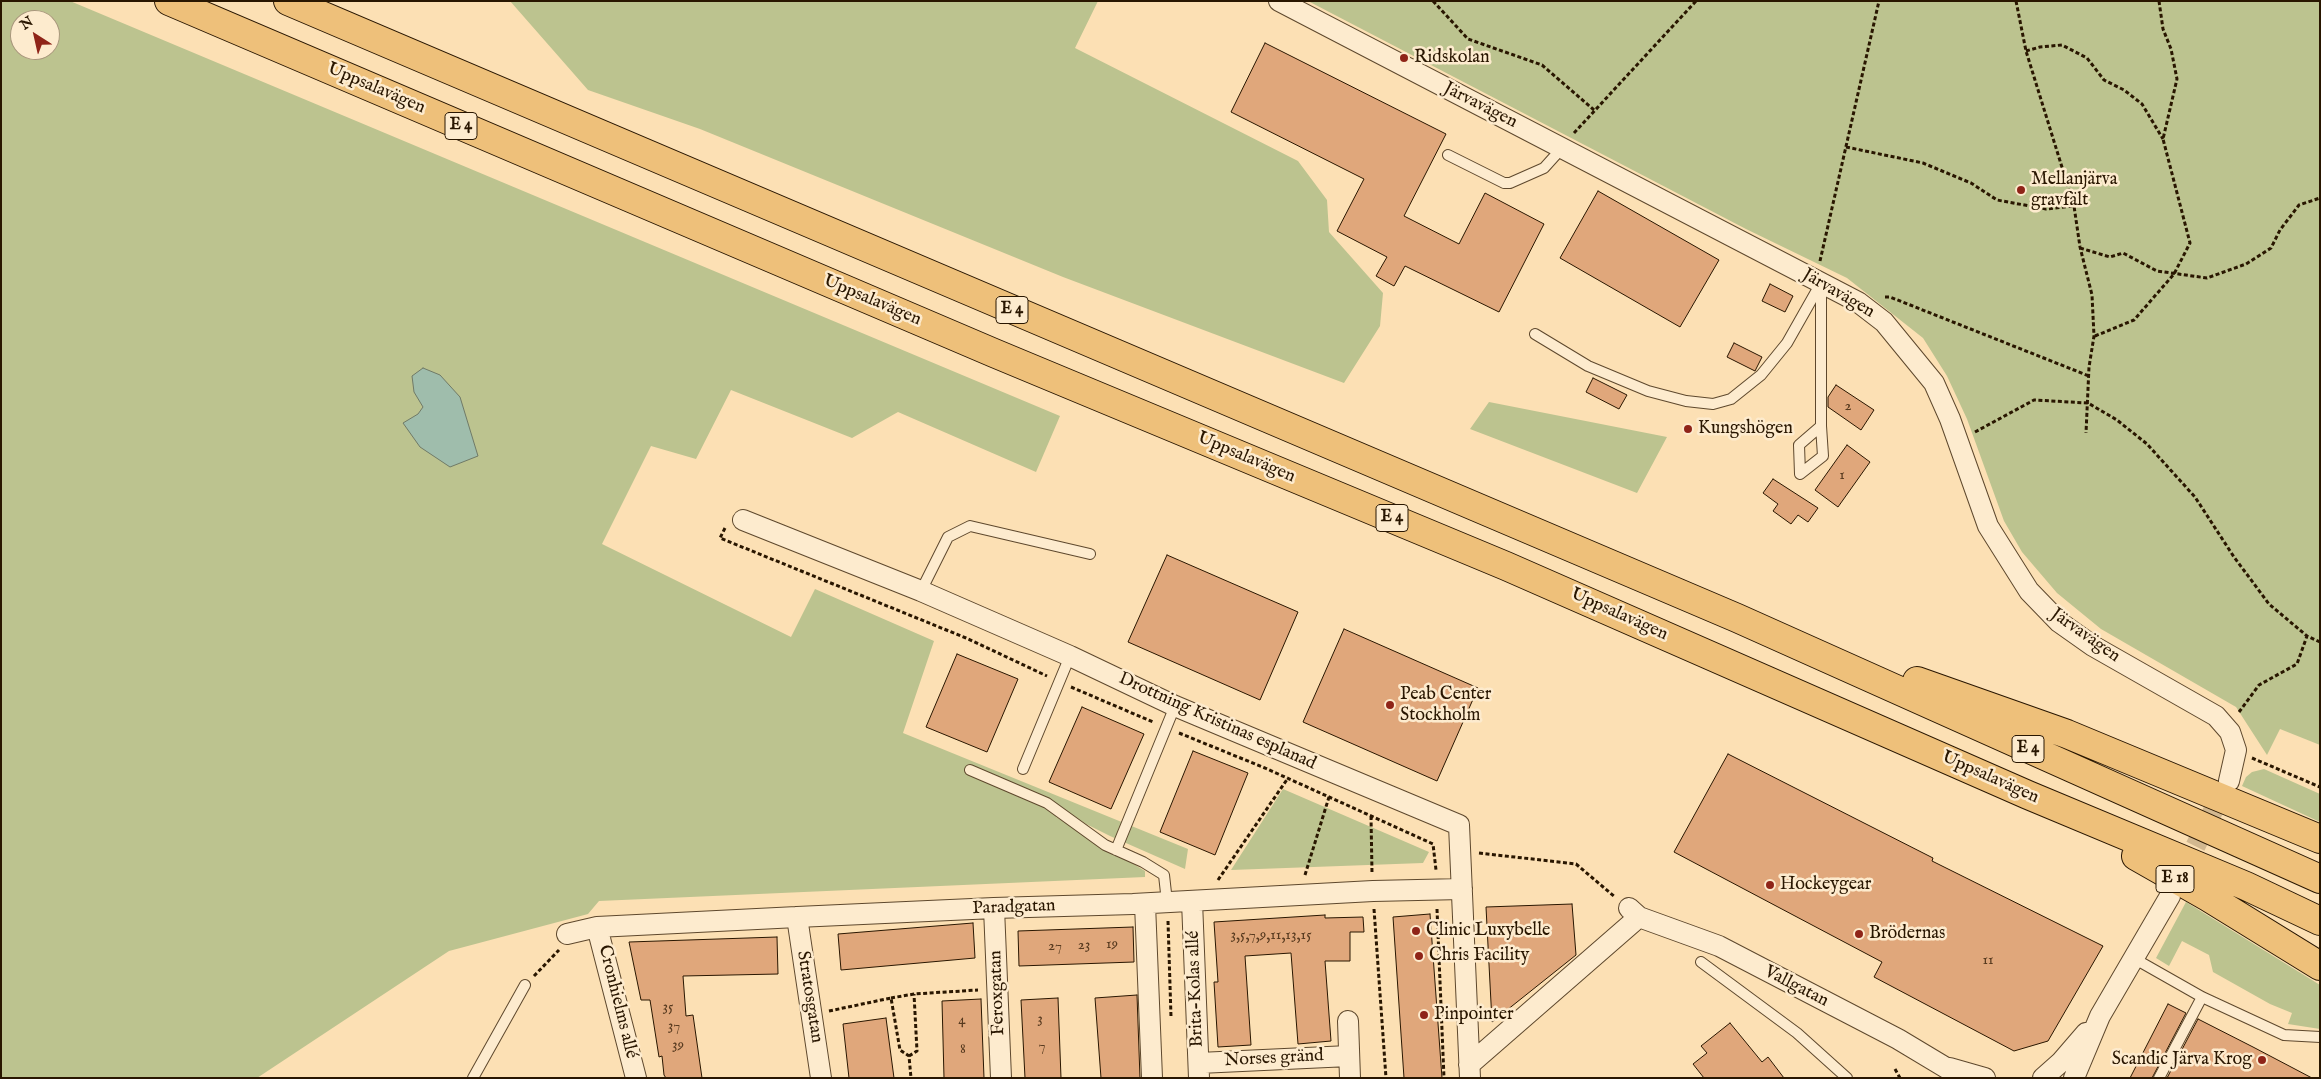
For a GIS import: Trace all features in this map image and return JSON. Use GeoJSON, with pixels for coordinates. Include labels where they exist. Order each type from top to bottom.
{"type":"FeatureCollection","features":[{"type":"Feature","properties":{"kind":"highway","name":"Uppsalavägen"},"geometry":{"type":"LineString","coordinates":[[170,1],[994,354],[1506,566],[2028,795],[2246,886],[2320,921]]}},
{"type":"Feature","properties":{"kind":"highway","name":"E 4"},"geometry":{"type":"LineString","coordinates":[[288,1],[1737,618],[2320,879]]}},
{"type":"Feature","properties":{"kind":"highway","name":"E 4"},"geometry":{"type":"LineString","coordinates":[[1737,618],[2067,734],[2320,840]]}},
{"type":"Feature","properties":{"kind":"highway","name":"E 18"},"geometry":{"type":"LineString","coordinates":[[2028,795],[2208,898],[2320,966]]}},
{"type":"Feature","properties":{"kind":"street","name":"Järvavägen"},"geometry":{"type":"LineString","coordinates":[[1279,1],[1567,141],[1820,274],[1884,322],[1910,351],[1934,383],[1960,445],[1988,526],[2028,591],[2059,622],[2093,646],[2216,716],[2230,732],[2236,750]]}},
{"type":"Feature","properties":{"kind":"street","name":"Drottning Kristinas esplanad"},"geometry":{"type":"LineString","coordinates":[[744,520],[921,591],[1070,656],[1175,706],[1458,825],[1470,1072]]}},
{"type":"Feature","properties":{"kind":"street"},"geometry":{"type":"LineString","coordinates":[[2228,781],[2236,750]]}},
{"type":"Feature","properties":{"kind":"street","name":"Paradgatan"},"geometry":{"type":"LineString","coordinates":[[571,933],[598,927],[994,908],[1145,904],[1372,883],[1462,890]]}},
{"type":"Feature","properties":{"kind":"street"},"geometry":{"type":"LineString","coordinates":[[2074,1078],[2100,1016],[2170,896]]}},
{"type":"Feature","properties":{"kind":"street","name":"Brita-Kolas allé"},"geometry":{"type":"LineString","coordinates":[[1192,901],[1199,1070]]}},
{"type":"Feature","properties":{"kind":"street"},"geometry":{"type":"LineString","coordinates":[[1145,904],[1152,1078]]}},
{"type":"Feature","properties":{"kind":"street","name":"Feroxgatan"},"geometry":{"type":"LineString","coordinates":[[994,908],[1001,1078]]}},
{"type":"Feature","properties":{"kind":"street"},"geometry":{"type":"LineString","coordinates":[[1470,1072],[1634,913]]}},
{"type":"Feature","properties":{"kind":"street","name":"Vallgatan"},"geometry":{"type":"LineString","coordinates":[[1634,913],[1719,946],[1890,1035],[1955,1073],[1985,1078]]}},
{"type":"Feature","properties":{"kind":"street","name":"Stratosgatan"},"geometry":{"type":"LineString","coordinates":[[797,917],[821,1078]]}},
{"type":"Feature","properties":{"kind":"street","name":"Cronhielms allé"},"geometry":{"type":"LineString","coordinates":[[598,927],[636,1078]]}},
{"type":"Feature","properties":{"kind":"street"},"geometry":{"type":"LineString","coordinates":[[2043,1078],[2061,1062],[2100,1016]]}},
{"type":"Feature","properties":{"kind":"street","name":"Norses gränd"},"geometry":{"type":"LineString","coordinates":[[1348,1021],[1350,1078]]}},
{"type":"Feature","properties":{"kind":"street","name":"Norses gränd"},"geometry":{"type":"LineString","coordinates":[[1199,1070],[1349,1056]]}},
{"type":"Feature","properties":{"kind":"lane"},"geometry":{"type":"LineString","coordinates":[[1448,155],[1504,183],[1510,183],[1544,168],[1567,141]]}},
{"type":"Feature","properties":{"kind":"lane"},"geometry":{"type":"LineString","coordinates":[[1535,334],[1588,366],[1648,391],[1686,401],[1713,404],[1731,399],[1761,375],[1787,343],[1820,274]]}},
{"type":"Feature","properties":{"kind":"lane"},"geometry":{"type":"LineString","coordinates":[[1820,274],[1820,426]]}},
{"type":"Feature","properties":{"kind":"lane"},"geometry":{"type":"LineString","coordinates":[[921,591],[948,537],[970,526],[1090,554]]}},
{"type":"Feature","properties":{"kind":"lane"},"geometry":{"type":"LineString","coordinates":[[1023,769],[1070,656]]}},
{"type":"Feature","properties":{"kind":"lane"},"geometry":{"type":"LineString","coordinates":[[1116,850],[1175,706]]}},
{"type":"Feature","properties":{"kind":"lane"},"geometry":{"type":"LineString","coordinates":[[970,770],[1047,803],[1105,845],[1142,862],[1164,875],[1167,902]]}},
{"type":"Feature","properties":{"kind":"lane"},"geometry":{"type":"LineString","coordinates":[[2134,959],[2202,996],[2284,1035],[2320,1037]]}},
{"type":"Feature","properties":{"kind":"lane"},"geometry":{"type":"LineString","coordinates":[[1701,962],[1797,1034],[1847,1078]]}},
{"type":"Feature","properties":{"kind":"lane"},"geometry":{"type":"LineString","coordinates":[[473,1078],[525,985]]}},
{"type":"Feature","properties":{"kind":"lane"},"geometry":{"type":"LineString","coordinates":[[2159,1078],[2202,996]]}},
{"type":"Feature","properties":{"kind":"path"},"geometry":{"type":"LineString","coordinates":[[1433,1],[1468,39],[1542,65],[1594,110]]}},
{"type":"Feature","properties":{"kind":"path"},"geometry":{"type":"LineString","coordinates":[[1567,141],[1696,1]]}},
{"type":"Feature","properties":{"kind":"path"},"geometry":{"type":"LineString","coordinates":[[1820,274],[1879,1]]}},
{"type":"Feature","properties":{"kind":"path"},"geometry":{"type":"LineString","coordinates":[[2016,1],[2026,51],[2074,206],[2080,247],[2092,294],[2094,336],[2089,376],[2086,434]]}},
{"type":"Feature","properties":{"kind":"path"},"geometry":{"type":"LineString","coordinates":[[2159,1],[2177,79],[2163,139]]}},
{"type":"Feature","properties":{"kind":"path"},"geometry":{"type":"LineString","coordinates":[[2026,51],[2040,47],[2062,45],[2087,58],[2104,80],[2124,90],[2142,104],[2163,139],[2190,243],[2174,274],[2134,320],[2094,336]]}},
{"type":"Feature","properties":{"kind":"path"},"geometry":{"type":"LineString","coordinates":[[1846,147],[1923,164],[1970,183],[1997,200],[2046,210],[2074,206]]}},
{"type":"Feature","properties":{"kind":"path"},"geometry":{"type":"LineString","coordinates":[[2080,247],[2110,257],[2123,253],[2157,271],[2207,278],[2246,264],[2271,248],[2280,230],[2299,205],[2320,198]]}},
{"type":"Feature","properties":{"kind":"path"},"geometry":{"type":"LineString","coordinates":[[1880,298],[1890,297],[2089,376]]}},
{"type":"Feature","properties":{"kind":"path"},"geometry":{"type":"LineString","coordinates":[[1960,445],[1983,426],[2034,400],[2088,403],[2116,420],[2147,444],[2195,497],[2269,604],[2307,636],[2320,642]]}},
{"type":"Feature","properties":{"kind":"path"},"geometry":{"type":"LineString","coordinates":[[2224,725],[2237,715],[2259,685],[2298,664],[2307,636]]}},
{"type":"Feature","properties":{"kind":"path"},"geometry":{"type":"LineString","coordinates":[[2236,750],[2320,787]]}},
{"type":"Feature","properties":{"kind":"path"},"geometry":{"type":"LineString","coordinates":[[1218,880],[1288,778]]}},
{"type":"Feature","properties":{"kind":"path"},"geometry":{"type":"LineString","coordinates":[[1304,878],[1329,797]]}},
{"type":"Feature","properties":{"kind":"path"},"geometry":{"type":"LineString","coordinates":[[1371,816],[1372,883],[1386,1078]]}},
{"type":"Feature","properties":{"kind":"path"},"geometry":{"type":"LineString","coordinates":[[1435,853],[1460,852],[1576,864],[1634,913]]}},
{"type":"Feature","properties":{"kind":"path"},"geometry":{"type":"LineString","coordinates":[[1167,902],[1172,1027]]}},
{"type":"Feature","properties":{"kind":"path"},"geometry":{"type":"LineString","coordinates":[[525,985],[571,933]]}},
{"type":"Feature","properties":{"kind":"path"},"geometry":{"type":"LineString","coordinates":[[812,1015],[914,994],[998,989]]}},
{"type":"Feature","properties":{"kind":"path"},"geometry":{"type":"LineString","coordinates":[[909,1056],[917,1051],[914,994]]}},
{"type":"Feature","properties":{"kind":"path"},"geometry":{"type":"LineString","coordinates":[[891,998],[900,1050],[909,1056]]}},
{"type":"Feature","properties":{"kind":"path"},"geometry":{"type":"LineString","coordinates":[[909,1056],[911,1078]]}},
{"type":"Feature","properties":{"kind":"path"},"geometry":{"type":"LineString","coordinates":[[1895,1069],[1900,1078]]}},
{"type":"Feature","properties":{"kind":"green space"},"geometry":{"type":"Polygon","coordinates":[[[1,1],[70,1],[1060,416],[1036,472],[898,412],[852,438],[731,390],[696,459],[651,446],[602,544],[791,637],[815,589],[934,641],[903,733],[1188,849],[1185,869],[1086,824],[1063,808],[1056,817],[1145,871],[1145,877],[599,901],[588,914],[449,951],[257,1078],[1,1078],[1,1]]]}},
{"type":"Feature","properties":{"kind":"green space"},"geometry":{"type":"Polygon","coordinates":[[[510,1],[1098,1],[1075,48],[1298,161],[1327,200],[1329,232],[1383,293],[1380,326],[1344,383],[1063,277],[700,129],[588,90],[510,1]]]}},
{"type":"Feature","properties":{"kind":"green space"},"geometry":{"type":"Polygon","coordinates":[[[1308,1],[2320,1],[2320,745],[2280,729],[2267,755],[2236,707],[2101,629],[2057,593],[2022,552],[2004,521],[1967,419],[1947,376],[1923,338],[1847,278],[1746,229],[1308,1]]]}},
{"type":"Feature","properties":{"kind":"green space"},"geometry":{"type":"Polygon","coordinates":[[[1489,402],[1667,437],[1637,493],[1470,429],[1489,402]]]}},
{"type":"Feature","properties":{"kind":"green space"},"geometry":{"type":"Polygon","coordinates":[[[2264,769],[2320,794],[2320,822],[2242,786],[2246,777],[2252,772],[2264,769]]]}},
{"type":"Feature","properties":{"kind":"green space"},"geometry":{"type":"Polygon","coordinates":[[[1283,789],[1429,852],[1423,863],[1231,870],[1283,789]]]}},
{"type":"Feature","properties":{"kind":"green space"},"geometry":{"type":"Polygon","coordinates":[[[2186,902],[2320,985],[2320,1029],[2288,1024],[2292,1013],[2270,1004],[2213,972],[2209,955],[2182,941],[2169,966],[2156,958],[2186,902]]]}},
{"type":"Feature","properties":{"kind":"shaded area"},"geometry":{"type":"Polygon","coordinates":[[[423,368],[440,375],[460,397],[478,456],[450,467],[420,447],[403,423],[418,414],[423,407],[414,392],[412,376],[423,368]]]}},
{"type":"Feature","properties":{"kind":"building"},"geometry":{"type":"Polygon","coordinates":[[[1265,43],[1446,134],[1404,216],[1459,244],[1485,193],[1544,224],[1499,312],[1405,266],[1394,286],[1376,276],[1387,257],[1337,231],[1364,179],[1231,112],[1265,43]]]}},
{"type":"Feature","properties":{"kind":"building"},"geometry":{"type":"Polygon","coordinates":[[[1598,191],[1719,260],[1680,327],[1560,258],[1598,191]]]}},
{"type":"Feature","properties":{"kind":"building"},"geometry":{"type":"Polygon","coordinates":[[[1770,284],[1793,296],[1785,312],[1762,301],[1770,284]]]}},
{"type":"Feature","properties":{"kind":"building"},"geometry":{"type":"Polygon","coordinates":[[[1734,343],[1762,357],[1755,371],[1727,357],[1734,343]]]}},
{"type":"Feature","properties":{"kind":"building"},"geometry":{"type":"Polygon","coordinates":[[[1593,378],[1627,395],[1619,409],[1586,392],[1593,378]]]}},
{"type":"Feature","properties":{"kind":"building"},"geometry":{"type":"Polygon","coordinates":[[[1836,385],[1874,410],[1861,430],[1828,407],[1828,397],[1836,385]]]}},
{"type":"Feature","properties":{"kind":"building"},"geometry":{"type":"Polygon","coordinates":[[[1847,445],[1870,462],[1838,507],[1815,490],[1847,445]]]}},
{"type":"Feature","properties":{"kind":"building"},"geometry":{"type":"Polygon","coordinates":[[[1773,479],[1818,508],[1808,522],[1798,515],[1791,524],[1773,511],[1778,504],[1763,493],[1773,479]]]}},
{"type":"Feature","properties":{"kind":"building"},"geometry":{"type":"Polygon","coordinates":[[[1167,555],[1298,612],[1260,700],[1128,642],[1167,555]]]}},
{"type":"Feature","properties":{"kind":"building","name":"Peab Center Stockholm"},"geometry":{"type":"Polygon","coordinates":[[[1344,629],[1478,688],[1437,781],[1303,722],[1344,629]]]}},
{"type":"Feature","properties":{"kind":"building"},"geometry":{"type":"Polygon","coordinates":[[[957,654],[1018,679],[987,752],[926,727],[957,654]]]}},
{"type":"Feature","properties":{"kind":"building"},"geometry":{"type":"Polygon","coordinates":[[[1082,707],[1144,734],[1111,809],[1049,782],[1082,707]]]}},
{"type":"Feature","properties":{"kind":"building"},"geometry":{"type":"Polygon","coordinates":[[[1193,751],[1248,773],[1215,855],[1160,832],[1193,751]]]}},
{"type":"Feature","properties":{"kind":"building"},"geometry":{"type":"Polygon","coordinates":[[[1728,754],[1933,858],[1932,861],[2103,946],[2048,1041],[2014,1051],[1874,977],[1882,962],[1674,852],[1728,754]]]}},
{"type":"Feature","properties":{"kind":"building"},"geometry":{"type":"Polygon","coordinates":[[[1572,904],[1576,955],[1492,1022],[1486,907],[1572,904]]]}},
{"type":"Feature","properties":{"kind":"building"},"geometry":{"type":"Polygon","coordinates":[[[1430,914],[1442,1078],[1404,1078],[1393,917],[1430,914]]]}},
{"type":"Feature","properties":{"kind":"building"},"geometry":{"type":"Polygon","coordinates":[[[1325,915],[1325,918],[1363,917],[1364,932],[1350,932],[1350,961],[1325,961],[1331,1041],[1298,1044],[1291,953],[1245,956],[1251,1045],[1218,1047],[1214,982],[1218,982],[1214,922],[1325,915]]]}},
{"type":"Feature","properties":{"kind":"building"},"geometry":{"type":"Polygon","coordinates":[[[973,923],[975,958],[841,970],[838,934],[973,923]]]}},
{"type":"Feature","properties":{"kind":"building"},"geometry":{"type":"Polygon","coordinates":[[[1133,927],[1134,962],[1019,966],[1018,931],[1133,927]]]}},
{"type":"Feature","properties":{"kind":"building"},"geometry":{"type":"Polygon","coordinates":[[[777,937],[778,974],[683,976],[686,1016],[693,1015],[702,1078],[666,1078],[662,1056],[659,1057],[650,1000],[641,1000],[629,942],[777,937]]]}},
{"type":"Feature","properties":{"kind":"building"},"geometry":{"type":"Polygon","coordinates":[[[1137,995],[1140,1078],[1101,1078],[1095,998],[1137,995]]]}},
{"type":"Feature","properties":{"kind":"building"},"geometry":{"type":"Polygon","coordinates":[[[1058,998],[1061,1078],[1025,1078],[1021,1000],[1058,998]]]}},
{"type":"Feature","properties":{"kind":"building"},"geometry":{"type":"Polygon","coordinates":[[[981,999],[984,1078],[944,1078],[942,1001],[981,999]]]}},
{"type":"Feature","properties":{"kind":"building"},"geometry":{"type":"Polygon","coordinates":[[[2168,1004],[2186,1013],[2152,1078],[2130,1078],[2168,1004]]]}},
{"type":"Feature","properties":{"kind":"building"},"geometry":{"type":"Polygon","coordinates":[[[886,1018],[894,1078],[849,1078],[843,1024],[886,1018]]]}},
{"type":"Feature","properties":{"kind":"building"},"geometry":{"type":"Polygon","coordinates":[[[2198,1019],[2253,1047],[2312,1078],[2167,1078],[2198,1019]]]}},
{"type":"Feature","properties":{"kind":"building"},"geometry":{"type":"Polygon","coordinates":[[[1730,1023],[1762,1062],[1768,1057],[1784,1078],[1704,1078],[1693,1064],[1707,1053],[1701,1046],[1730,1023]]]}},
{"type":"Feature","properties":{"kind":"tunnel"},"geometry":{"type":"LineString","coordinates":[[2182,873],[2225,787]]}},
{"type":"Feature","properties":{"kind":"place","name":"Ridskolan"},"geometry":{"type":"Point","coordinates":[1404,58]}},
{"type":"Feature","properties":{"kind":"place","name":"Mellanjärva gravfält"},"geometry":{"type":"Point","coordinates":[2021,190]}},
{"type":"Feature","properties":{"kind":"place","name":"Kungshögen"},"geometry":{"type":"Point","coordinates":[1688,429]}},
{"type":"Feature","properties":{"kind":"place","name":"Peab Center Stockholm"},"geometry":{"type":"Point","coordinates":[1390,705]}},
{"type":"Feature","properties":{"kind":"place","name":"Hockeygear"},"geometry":{"type":"Point","coordinates":[1770,885]}},
{"type":"Feature","properties":{"kind":"place","name":"Clinic Luxybelle"},"geometry":{"type":"Point","coordinates":[1416,931]}},
{"type":"Feature","properties":{"kind":"place","name":"Brödernas"},"geometry":{"type":"Point","coordinates":[1859,934]}},
{"type":"Feature","properties":{"kind":"place","name":"Chris Facility"},"geometry":{"type":"Point","coordinates":[1419,956]}},
{"type":"Feature","properties":{"kind":"place","name":"Pinpointer"},"geometry":{"type":"Point","coordinates":[1424,1015]}},
{"type":"Feature","properties":{"kind":"place","name":"Scandic Järva Krog"},"geometry":{"type":"Point","coordinates":[2262,1060]}}]}
